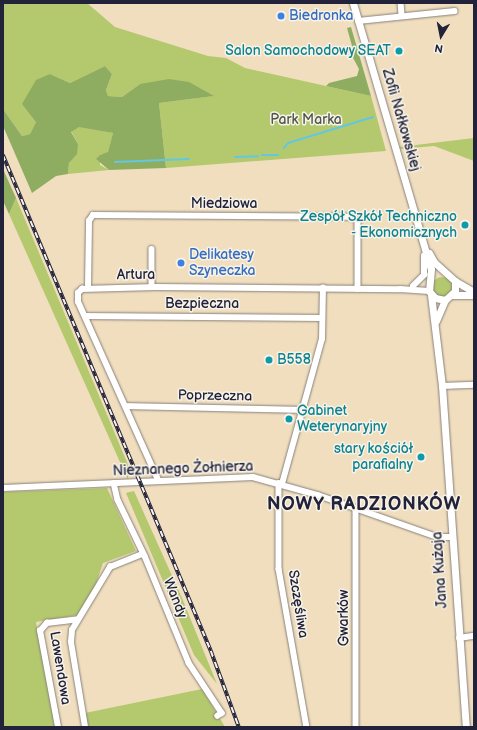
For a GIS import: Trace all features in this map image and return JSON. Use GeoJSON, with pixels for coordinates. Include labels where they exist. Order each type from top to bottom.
{"type":"FeatureCollection","features":[{"type":"Feature","properties":{"kind":"street","name":"Zofii Nałkowskiej"},"geometry":{"type":"LineString","coordinates":[[353,3],[424,244]]}},
{"type":"Feature","properties":{"kind":"street"},"geometry":{"type":"LineString","coordinates":[[401,3],[402,15]]}},
{"type":"Feature","properties":{"kind":"street"},"geometry":{"type":"LineString","coordinates":[[358,21],[402,15],[454,11]]}},
{"type":"Feature","properties":{"kind":"street","name":"Miedziowa"},"geometry":{"type":"LineString","coordinates":[[88,287],[89,221],[91,217],[95,215],[354,217],[358,220],[358,289]]}},
{"type":"Feature","properties":{"kind":"street"},"geometry":{"type":"LineString","coordinates":[[424,244],[434,262],[455,281],[474,294]]}},
{"type":"Feature","properties":{"kind":"street"},"geometry":{"type":"LineString","coordinates":[[424,244],[431,269],[429,281],[430,293],[445,300],[452,296],[474,294]]}},
{"type":"Feature","properties":{"kind":"street"},"geometry":{"type":"LineString","coordinates":[[414,286],[421,280],[426,268],[424,244]]}},
{"type":"Feature","properties":{"kind":"street"},"geometry":{"type":"LineString","coordinates":[[152,249],[152,287]]}},
{"type":"Feature","properties":{"kind":"street"},"geometry":{"type":"LineString","coordinates":[[429,281],[440,273],[449,274]]}},
{"type":"Feature","properties":{"kind":"street","name":"Artura"},"geometry":{"type":"LineString","coordinates":[[400,289],[429,281]]}},
{"type":"Feature","properties":{"kind":"street"},"geometry":{"type":"LineString","coordinates":[[452,296],[455,281]]}},
{"type":"Feature","properties":{"kind":"street"},"geometry":{"type":"LineString","coordinates":[[88,287],[79,291],[77,297],[84,316],[126,406],[158,480]]}},
{"type":"Feature","properties":{"kind":"street","name":"Artura"},"geometry":{"type":"LineString","coordinates":[[88,287],[400,289],[430,293]]}},
{"type":"Feature","properties":{"kind":"street","name":"Szczęśliwa"},"geometry":{"type":"LineString","coordinates":[[307,727],[279,569],[280,484],[304,410],[322,339],[323,288]]}},
{"type":"Feature","properties":{"kind":"street","name":"Jana Kużaja"},"geometry":{"type":"LineString","coordinates":[[430,293],[436,322],[442,386],[451,537],[466,727]]}},
{"type":"Feature","properties":{"kind":"street","name":"Jana Kużaja"},"geometry":{"type":"LineString","coordinates":[[436,322],[445,300]]}},
{"type":"Feature","properties":{"kind":"street","name":"Bezpieczna"},"geometry":{"type":"LineString","coordinates":[[84,316],[319,318]]}},
{"type":"Feature","properties":{"kind":"street"},"geometry":{"type":"LineString","coordinates":[[442,386],[474,385]]}},
{"type":"Feature","properties":{"kind":"street","name":"Poprzeczna"},"geometry":{"type":"LineString","coordinates":[[126,406],[304,410]]}},
{"type":"Feature","properties":{"kind":"street","name":"Nieznanego Żołnierza"},"geometry":{"type":"LineString","coordinates":[[3,488],[243,476],[280,484],[437,536],[451,537]]}},
{"type":"Feature","properties":{"kind":"street","name":"Wandy"},"geometry":{"type":"LineString","coordinates":[[114,483],[118,500],[143,554],[189,663],[222,713],[218,716]]}},
{"type":"Feature","properties":{"kind":"street","name":"Gwarków"},"geometry":{"type":"LineString","coordinates":[[356,508],[356,727]]}},
{"type":"Feature","properties":{"kind":"street","name":"Lawendowa"},"geometry":{"type":"LineString","coordinates":[[85,727],[71,642],[72,630],[110,567],[143,554]]}},
{"type":"Feature","properties":{"kind":"street","name":"Lawendowa"},"geometry":{"type":"LineString","coordinates":[[58,727],[40,631],[47,623],[78,619]]}},
{"type":"Feature","properties":{"kind":"street"},"geometry":{"type":"LineString","coordinates":[[459,638],[474,636]]}},
{"type":"Feature","properties":{"kind":"green space","name":"Park Marka"},"geometry":{"type":"Polygon","coordinates":[[[3,3],[87,3],[115,27],[208,56],[226,58],[245,68],[371,96],[386,151],[166,168],[159,103],[213,96],[140,84],[122,97],[108,96],[106,90],[112,74],[105,66],[70,83],[50,74],[36,122],[30,134],[22,136],[3,109],[3,3]]]}},
{"type":"Feature","properties":{"kind":"green space"},"geometry":{"type":"Polygon","coordinates":[[[351,27],[371,96],[326,86],[329,83],[357,76],[359,69],[351,54],[354,53],[347,28],[351,27]]]}},
{"type":"Feature","properties":{"kind":"green space"},"geometry":{"type":"Polygon","coordinates":[[[105,66],[112,74],[106,90],[108,96],[122,97],[140,84],[169,79],[189,82],[214,96],[159,103],[166,168],[109,170],[96,159],[100,155],[108,152],[113,133],[79,127],[71,132],[78,144],[77,154],[69,163],[68,174],[56,176],[32,193],[3,126],[3,109],[22,136],[30,134],[36,122],[22,104],[36,80],[50,74],[70,83],[105,66]]]}},
{"type":"Feature","properties":{"kind":"green space"},"geometry":{"type":"Polygon","coordinates":[[[79,126],[113,133],[108,153],[100,155],[100,165],[109,170],[68,174],[69,163],[78,144],[71,131],[79,126]]]}},
{"type":"Feature","properties":{"kind":"green space"},"geometry":{"type":"Polygon","coordinates":[[[474,138],[474,161],[434,146],[400,149],[399,147],[474,138]]]}},
{"type":"Feature","properties":{"kind":"green space"},"geometry":{"type":"Polygon","coordinates":[[[3,169],[16,198],[9,214],[3,201],[3,169]]]}},
{"type":"Feature","properties":{"kind":"green space"},"geometry":{"type":"Polygon","coordinates":[[[16,198],[129,467],[128,480],[9,214],[16,198]]]}},
{"type":"Feature","properties":{"kind":"green space"},"geometry":{"type":"Polygon","coordinates":[[[442,277],[449,280],[452,287],[449,294],[442,297],[435,294],[432,287],[435,280],[442,277]]]}},
{"type":"Feature","properties":{"kind":"green space"},"geometry":{"type":"Polygon","coordinates":[[[107,488],[136,551],[103,563],[95,587],[78,615],[36,622],[55,727],[3,727],[3,492],[107,488]]]}},
{"type":"Feature","properties":{"kind":"green space"},"geometry":{"type":"Polygon","coordinates":[[[134,491],[182,598],[217,684],[194,655],[126,493],[134,491]]]}},
{"type":"Feature","properties":{"kind":"green space"},"geometry":{"type":"Polygon","coordinates":[[[202,689],[225,727],[88,727],[85,713],[202,689]]]}},
{"type":"Feature","properties":{"kind":"waterway"},"geometry":{"type":"LineString","coordinates":[[284,148],[288,143],[373,117]]}},
{"type":"Feature","properties":{"kind":"waterway"},"geometry":{"type":"LineString","coordinates":[[262,155],[278,155]]}},
{"type":"Feature","properties":{"kind":"waterway"},"geometry":{"type":"LineString","coordinates":[[235,157],[258,156]]}},
{"type":"Feature","properties":{"kind":"waterway"},"geometry":{"type":"LineString","coordinates":[[115,162],[189,159]]}},
{"type":"Feature","properties":{"kind":"railway"},"geometry":{"type":"LineString","coordinates":[[3,155],[211,651],[239,727]]}},
{"type":"Feature","properties":{"kind":"place","name":"Biedronka"},"geometry":{"type":"Point","coordinates":[281,16]}},
{"type":"Feature","properties":{"kind":"place","name":"Salon Samochodowy SEAT"},"geometry":{"type":"Point","coordinates":[399,51]}},
{"type":"Feature","properties":{"kind":"place","name":"Zespół Szkół Techniczno - Ekonomicznych"},"geometry":{"type":"Point","coordinates":[465,225]}},
{"type":"Feature","properties":{"kind":"place","name":"Delikatesy Szyneczka"},"geometry":{"type":"Point","coordinates":[181,263]}},
{"type":"Feature","properties":{"kind":"place","name":"B558"},"geometry":{"type":"Point","coordinates":[269,360]}},
{"type":"Feature","properties":{"kind":"place","name":"Gabinet Weterynaryjny"},"geometry":{"type":"Point","coordinates":[289,419]}},
{"type":"Feature","properties":{"kind":"place","name":"stary kościół parafialny"},"geometry":{"type":"Point","coordinates":[421,457]}},
{"type":"Feature","properties":{"kind":"district","name":"NOWY RADZIONKÓW"},"geometry":{"type":"Point","coordinates":[364,505]}}]}
